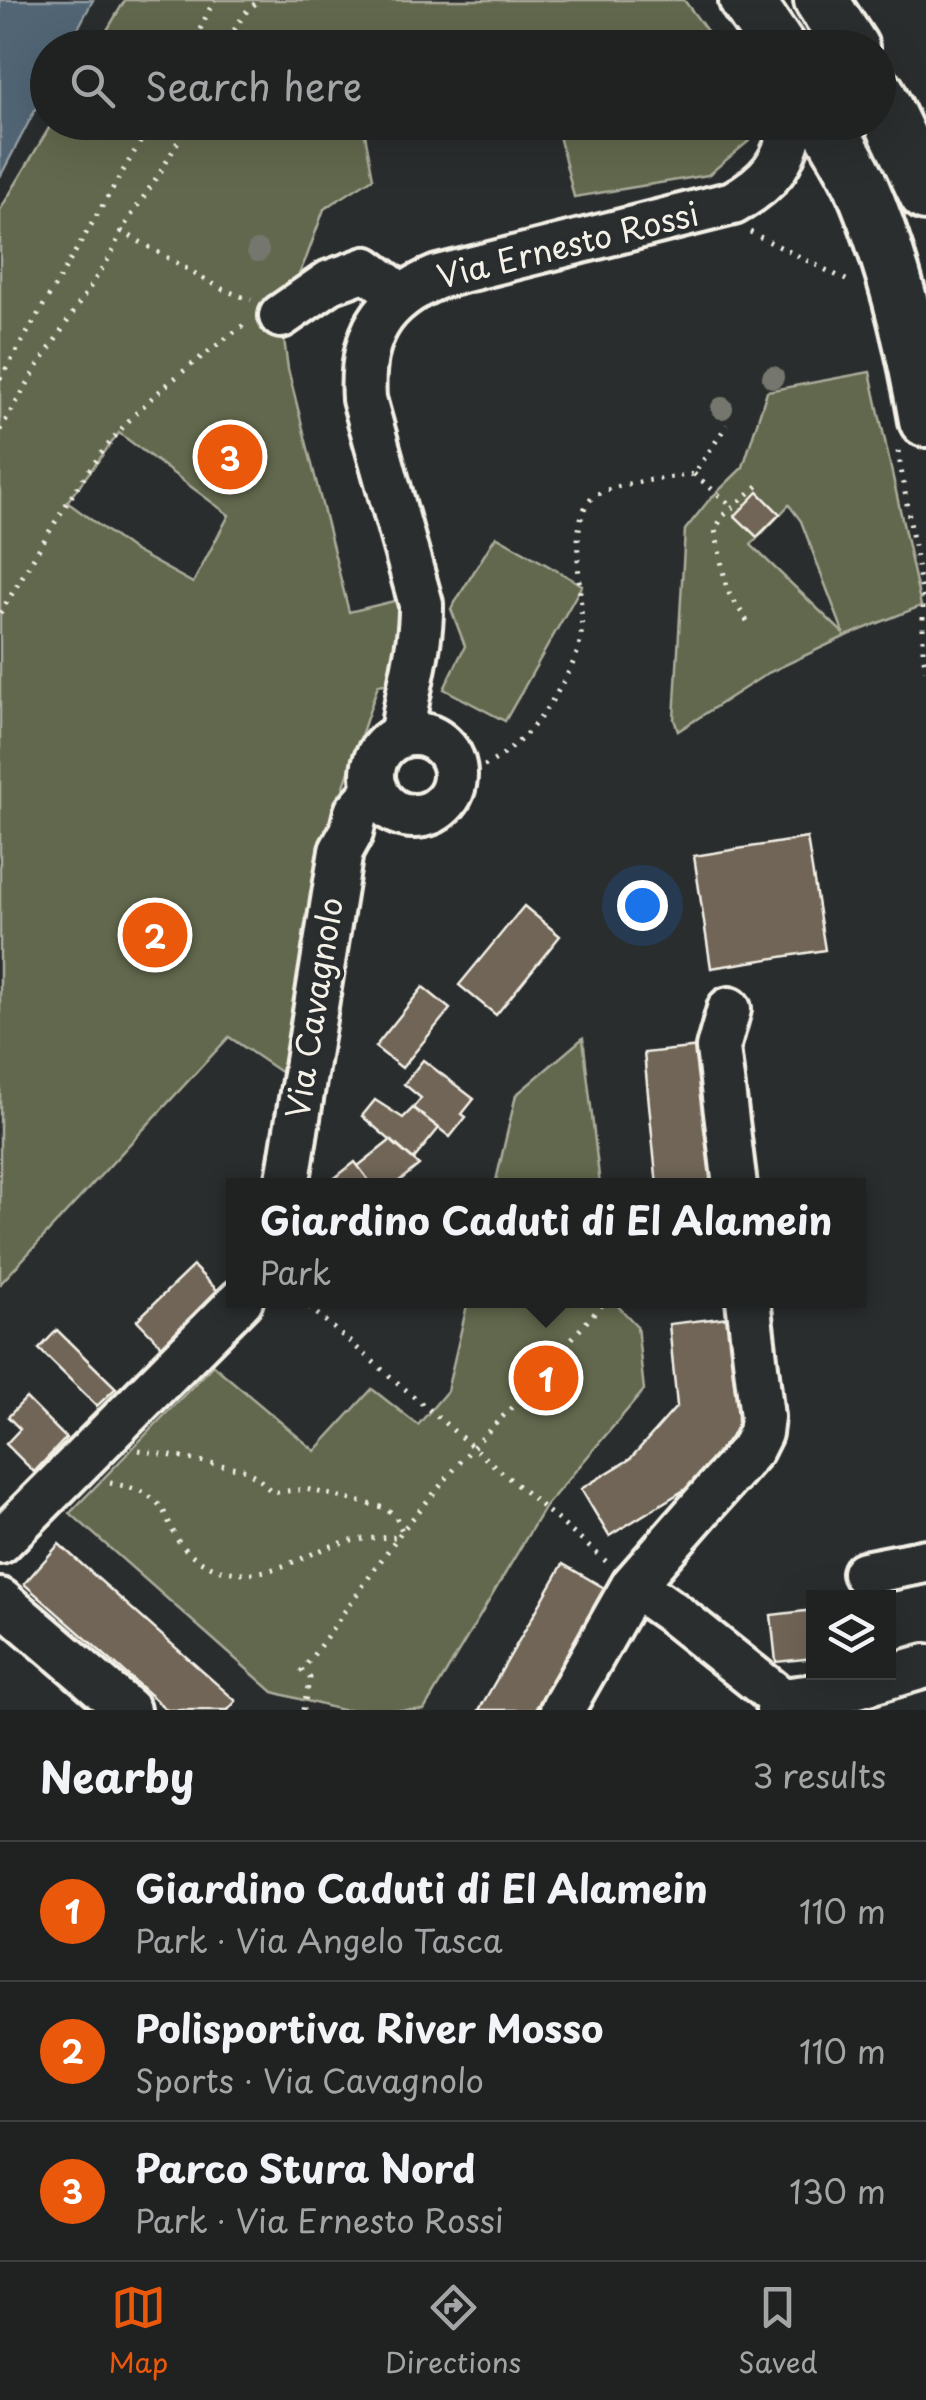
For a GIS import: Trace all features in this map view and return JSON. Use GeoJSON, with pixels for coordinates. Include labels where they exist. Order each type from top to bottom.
{"type":"FeatureCollection","features":[{"type":"Feature","properties":{"kind":"main road"},"geometry":{"type":"LineString","coordinates":[[746,0],[767,30]]}},
{"type":"Feature","properties":{"kind":"main road"},"geometry":{"type":"LineString","coordinates":[[822,0],[841,30]]}},
{"type":"Feature","properties":{"kind":"main road"},"geometry":{"type":"LineString","coordinates":[[896,131],[926,194]]}},
{"type":"Feature","properties":{"kind":"main road"},"geometry":{"type":"LineString","coordinates":[[836,140],[859,182],[890,264],[912,340],[926,420]]}},
{"type":"Feature","properties":{"kind":"street","name":"Via Ernesto Rossi"},"geometry":{"type":"LineString","coordinates":[[402,735],[422,624],[421,604],[364,399],[362,372],[375,328],[402,296],[438,277],[733,203],[769,178],[781,162],[788,140]]}},
{"type":"Feature","properties":{"kind":"street"},"geometry":{"type":"LineString","coordinates":[[280,316],[330,282],[366,269],[402,296]]}},
{"type":"Feature","properties":{"kind":"street"},"geometry":{"type":"LineString","coordinates":[[416,734],[440,742],[454,765],[455,778],[445,802],[422,815],[409,815],[386,800],[374,776],[381,750],[402,735],[416,734]]}},
{"type":"Feature","properties":{"kind":"street","name":"Via Cavagnolo"},"geometry":{"type":"LineString","coordinates":[[287,1178],[341,851],[350,832],[381,817],[386,800]]}},
{"type":"Feature","properties":{"kind":"street"},"geometry":{"type":"LineString","coordinates":[[729,1009],[718,1048],[733,1178]]}},
{"type":"Feature","properties":{"kind":"street"},"geometry":{"type":"LineString","coordinates":[[0,1542],[234,1308]]}},
{"type":"Feature","properties":{"kind":"street"},"geometry":{"type":"LineString","coordinates":[[562,1710],[633,1585],[752,1449],[760,1433],[762,1417],[749,1308]]}},
{"type":"Feature","properties":{"kind":"street"},"geometry":{"type":"LineString","coordinates":[[864,1573],[926,1562]]}},
{"type":"Feature","properties":{"kind":"street"},"geometry":{"type":"LineString","coordinates":[[633,1585],[673,1613],[780,1705],[926,1666]]}},
{"type":"Feature","properties":{"kind":"street"},"geometry":{"type":"LineString","coordinates":[[0,1600],[128,1710]]}},
{"type":"Feature","properties":{"kind":"path"},"geometry":{"type":"LineString","coordinates":[[200,30],[214,0]]}},
{"type":"Feature","properties":{"kind":"path"},"geometry":{"type":"LineString","coordinates":[[234,30],[259,0]]}},
{"type":"Feature","properties":{"kind":"path"},"geometry":{"type":"LineString","coordinates":[[0,379],[141,140]]}},
{"type":"Feature","properties":{"kind":"path"},"geometry":{"type":"LineString","coordinates":[[0,430],[179,140]]}},
{"type":"Feature","properties":{"kind":"path"},"geometry":{"type":"LineString","coordinates":[[706,211],[863,288]]}},
{"type":"Feature","properties":{"kind":"path"},"geometry":{"type":"LineString","coordinates":[[121,231],[222,289],[266,305],[280,316]]}},
{"type":"Feature","properties":{"kind":"path"},"geometry":{"type":"LineString","coordinates":[[0,613],[67,502],[118,432],[161,390],[248,322],[263,314],[280,316]]}},
{"type":"Feature","properties":{"kind":"path"},"geometry":{"type":"LineString","coordinates":[[455,778],[490,763],[545,714],[577,656],[582,633],[578,544],[582,514],[591,498],[608,488],[694,474],[728,425]]}},
{"type":"Feature","properties":{"kind":"path"},"geometry":{"type":"LineString","coordinates":[[694,474],[733,507]]}},
{"type":"Feature","properties":{"kind":"path"},"geometry":{"type":"LineString","coordinates":[[747,620],[727,590],[716,530],[724,516],[762,482]]}},
{"type":"Feature","properties":{"kind":"path"},"geometry":{"type":"LineString","coordinates":[[923,599],[926,670]]}},
{"type":"Feature","properties":{"kind":"path"},"geometry":{"type":"LineString","coordinates":[[311,1308],[633,1585]]}},
{"type":"Feature","properties":{"kind":"path"},"geometry":{"type":"LineString","coordinates":[[303,1710],[310,1678],[302,1671],[402,1530],[598,1308]]}},
{"type":"Feature","properties":{"kind":"path"},"geometry":{"type":"LineString","coordinates":[[100,1441],[244,1469],[278,1492],[306,1490],[386,1508],[402,1530]]}},
{"type":"Feature","properties":{"kind":"path"},"geometry":{"type":"LineString","coordinates":[[68,1473],[138,1489],[160,1506],[182,1546],[218,1569],[276,1570],[352,1540],[397,1537]]}},
{"type":"Feature","properties":{"kind":"green space"},"geometry":{"type":"Polygon","coordinates":[[[125,0],[684,0],[706,30],[107,30],[125,0]]]}},
{"type":"Feature","properties":{"kind":"green space"},"geometry":{"type":"Polygon","coordinates":[[[42,140],[366,140],[373,178],[324,209],[281,316],[288,369],[349,612],[398,600],[406,622],[392,683],[378,685],[328,834],[285,1075],[229,1037],[0,1284],[0,210],[42,140]],[[119,433],[67,502],[131,549],[193,583],[229,515],[119,433]]]}},
{"type":"Feature","properties":{"kind":"green space"},"geometry":{"type":"Polygon","coordinates":[[[560,140],[749,140],[708,175],[574,197],[560,140]]]}},
{"type":"Feature","properties":{"kind":"green space"},"geometry":{"type":"Polygon","coordinates":[[[870,372],[921,606],[768,673],[678,731],[674,719],[685,530],[743,467],[767,391],[870,372]],[[789,505],[751,545],[844,634],[801,521],[789,505]]]}},
{"type":"Feature","properties":{"kind":"green space"},"geometry":{"type":"Polygon","coordinates":[[[496,536],[582,585],[505,721],[444,689],[465,646],[451,609],[496,536]]]}},
{"type":"Feature","properties":{"kind":"green space"},"geometry":{"type":"Polygon","coordinates":[[[583,1038],[599,1178],[497,1178],[516,1095],[583,1038]]]}},
{"type":"Feature","properties":{"kind":"green space"},"geometry":{"type":"Polygon","coordinates":[[[466,1308],[620,1308],[637,1326],[644,1390],[544,1508],[424,1710],[341,1710],[273,1692],[70,1513],[213,1365],[315,1451],[372,1389],[418,1425],[447,1391],[466,1308]]]}},
{"type":"Feature","properties":{"kind":"water"},"geometry":{"type":"Polygon","coordinates":[[[0,0],[93,0],[77,30],[30,30],[30,120],[0,177],[0,0]]]}},
{"type":"Feature","properties":{"kind":"building"},"geometry":{"type":"Polygon","coordinates":[[[758,492],[780,514],[757,537],[735,516],[758,492]]]}},
{"type":"Feature","properties":{"kind":"building"},"geometry":{"type":"Polygon","coordinates":[[[807,838],[825,950],[711,968],[694,856],[807,838]]]}},
{"type":"Feature","properties":{"kind":"building"},"geometry":{"type":"Polygon","coordinates":[[[524,906],[560,936],[496,1015],[459,985],[524,906]]]}},
{"type":"Feature","properties":{"kind":"building"},"geometry":{"type":"Polygon","coordinates":[[[423,987],[450,1009],[402,1068],[375,1047],[423,987]]]}},
{"type":"Feature","properties":{"kind":"building"},"geometry":{"type":"Polygon","coordinates":[[[700,1047],[713,1178],[656,1178],[644,1053],[700,1047]]]}},
{"type":"Feature","properties":{"kind":"building"},"geometry":{"type":"Polygon","coordinates":[[[423,1060],[474,1099],[450,1137],[413,1108],[421,1098],[404,1084],[423,1060]]]}},
{"type":"Feature","properties":{"kind":"building"},"geometry":{"type":"Polygon","coordinates":[[[375,1100],[403,1118],[413,1108],[439,1128],[413,1160],[362,1116],[375,1100]]]}},
{"type":"Feature","properties":{"kind":"building"},"geometry":{"type":"Polygon","coordinates":[[[391,1140],[419,1165],[403,1178],[367,1178],[358,1166],[391,1140]]]}},
{"type":"Feature","properties":{"kind":"building"},"geometry":{"type":"Polygon","coordinates":[[[355,1162],[367,1178],[335,1178],[355,1162]]]}},
{"type":"Feature","properties":{"kind":"building"},"geometry":{"type":"Polygon","coordinates":[[[193,1266],[219,1292],[163,1347],[137,1320],[193,1266]]]}},
{"type":"Feature","properties":{"kind":"building"},"geometry":{"type":"Polygon","coordinates":[[[729,1317],[740,1426],[689,1487],[609,1536],[581,1489],[630,1459],[677,1406],[669,1324],[729,1317]]]}},
{"type":"Feature","properties":{"kind":"building"},"geometry":{"type":"Polygon","coordinates":[[[57,1330],[116,1388],[97,1406],[39,1349],[57,1330]]]}},
{"type":"Feature","properties":{"kind":"building"},"geometry":{"type":"Polygon","coordinates":[[[26,1398],[66,1438],[34,1472],[6,1444],[20,1429],[8,1417],[26,1398]]]}},
{"type":"Feature","properties":{"kind":"building"},"geometry":{"type":"Polygon","coordinates":[[[59,1544],[236,1701],[228,1710],[167,1710],[24,1584],[59,1544]]]}},
{"type":"Feature","properties":{"kind":"building"},"geometry":{"type":"Polygon","coordinates":[[[563,1564],[606,1589],[535,1710],[479,1710],[563,1564]]]}},
{"type":"Feature","properties":{"kind":"building"},"geometry":{"type":"Polygon","coordinates":[[[806,1611],[806,1659],[776,1662],[771,1615],[806,1611]]]}},
{"type":"Feature","properties":{"kind":"place","name":"Parco Stura Nord"},"geometry":{"type":"Point","coordinates":[230,457]}},
{"type":"Feature","properties":{"kind":"place","name":"Polisportiva River Mosso"},"geometry":{"type":"Point","coordinates":[155,935]}},
{"type":"Feature","properties":{"kind":"place","name":"Giardino Caduti di El Alamein"},"geometry":{"type":"Point","coordinates":[546,1378]}}]}
